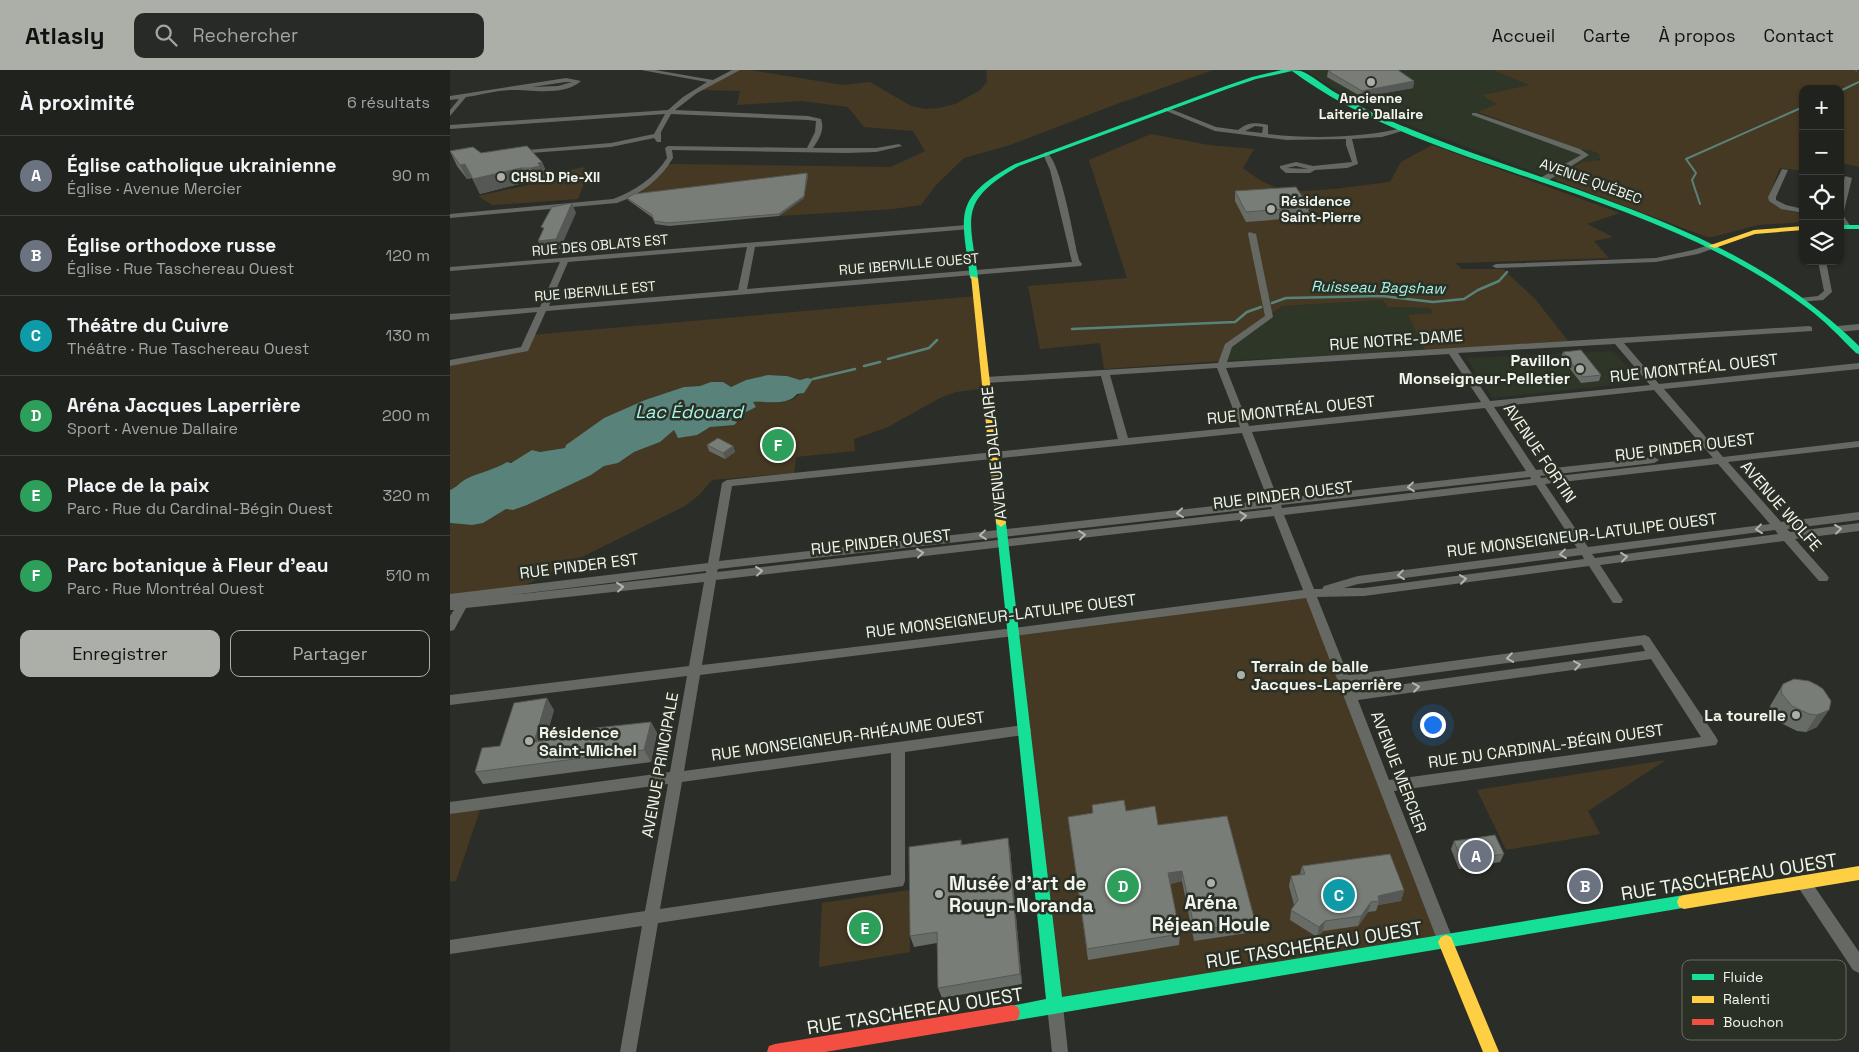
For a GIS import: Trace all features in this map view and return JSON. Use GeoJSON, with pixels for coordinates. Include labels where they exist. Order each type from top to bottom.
{"type":"FeatureCollection","features":[{"type":"Feature","properties":{"kind":"street"},"geometry":{"type":"LineString","coordinates":[[644,70],[715,82]]}},
{"type":"Feature","properties":{"kind":"street"},"geometry":{"type":"LineString","coordinates":[[675,70],[681,75]]}},
{"type":"Feature","properties":{"kind":"street"},"geometry":{"type":"LineString","coordinates":[[656,136],[668,112],[684,99],[737,70]]}},
{"type":"Feature","properties":{"kind":"street"},"geometry":{"type":"LineString","coordinates":[[1254,78],[1268,70]]}},
{"type":"Feature","properties":{"kind":"street","name":"AVENUE DALLAIRE"},"geometry":{"type":"LineString","coordinates":[[1060,1052],[967,215],[969,207],[986,186],[998,176],[1017,165],[1254,78],[1290,70]]}},
{"type":"Feature","properties":{"kind":"street","name":"AVENUE QUÉBEC"},"geometry":{"type":"LineString","coordinates":[[1295,70],[1358,108],[1406,129],[1658,222],[1712,246],[1765,274],[1803,300],[1838,329],[1859,351]]}},
{"type":"Feature","properties":{"kind":"street"},"geometry":{"type":"LineString","coordinates":[[450,98],[566,80],[578,81],[573,85],[562,87],[516,89]]}},
{"type":"Feature","properties":{"kind":"street"},"geometry":{"type":"LineString","coordinates":[[450,114],[463,97]]}},
{"type":"Feature","properties":{"kind":"street"},"geometry":{"type":"LineString","coordinates":[[1166,109],[1207,126],[1293,138],[1382,135],[1406,129]]}},
{"type":"Feature","properties":{"kind":"street"},"geometry":{"type":"LineString","coordinates":[[450,127],[668,112],[711,112],[814,119],[820,122],[819,130],[809,150]]}},
{"type":"Feature","properties":{"kind":"street"},"geometry":{"type":"LineString","coordinates":[[1474,114],[1578,150],[1586,155],[1543,180]]}},
{"type":"Feature","properties":{"kind":"street"},"geometry":{"type":"LineString","coordinates":[[656,136],[662,145],[668,148],[864,151],[898,146]]}},
{"type":"Feature","properties":{"kind":"street"},"geometry":{"type":"LineString","coordinates":[[512,152],[611,145],[656,136]]}},
{"type":"Feature","properties":{"kind":"street"},"geometry":{"type":"LineString","coordinates":[[1313,168],[1347,166],[1356,163],[1349,145],[1349,137]]}},
{"type":"Feature","properties":{"kind":"street"},"geometry":{"type":"LineString","coordinates":[[450,216],[596,204],[624,198],[662,171],[670,158],[668,148]]}},
{"type":"Feature","properties":{"kind":"street","name":"RUE IBERVILLE OUEST"},"geometry":{"type":"LineString","coordinates":[[742,292],[1078,264],[1072,247],[1054,170],[1046,154]]}},
{"type":"Feature","properties":{"kind":"street"},"geometry":{"type":"LineString","coordinates":[[1784,170],[1772,200],[1784,207],[1799,210]]}},
{"type":"Feature","properties":{"kind":"street"},"geometry":{"type":"LineString","coordinates":[[1844,194],[1848,178]]}},
{"type":"Feature","properties":{"kind":"street","name":"RUE DES OBLATS EST"},"geometry":{"type":"LineString","coordinates":[[450,269],[968,228]]}},
{"type":"Feature","properties":{"kind":"street"},"geometry":{"type":"LineString","coordinates":[[1496,266],[1656,260],[1695,252],[1754,232],[1799,228]]}},
{"type":"Feature","properties":{"kind":"street"},"geometry":{"type":"LineString","coordinates":[[1221,366],[1228,346],[1269,317],[1252,234]]}},
{"type":"Feature","properties":{"kind":"street"},"geometry":{"type":"LineString","coordinates":[[742,292],[751,245]]}},
{"type":"Feature","properties":{"kind":"street"},"geometry":{"type":"LineString","coordinates":[[450,363],[525,349],[565,260]]}},
{"type":"Feature","properties":{"kind":"street"},"geometry":{"type":"LineString","coordinates":[[1803,300],[1820,298],[1828,292],[1823,265]]}},
{"type":"Feature","properties":{"kind":"street","name":"RUE IBERVILLE EST"},"geometry":{"type":"LineString","coordinates":[[450,317],[742,292]]}},
{"type":"Feature","properties":{"kind":"street"},"geometry":{"type":"LineString","coordinates":[[1838,329],[1859,327]]}},
{"type":"Feature","properties":{"kind":"street","name":"RUE NOTRE-DAME"},"geometry":{"type":"LineString","coordinates":[[986,380],[1809,329]]}},
{"type":"Feature","properties":{"kind":"street","name":"AVENUE WOLFE"},"geometry":{"type":"LineString","coordinates":[[1617,341],[1823,578]]}},
{"type":"Feature","properties":{"kind":"street","name":"AVENUE FORTIN"},"geometry":{"type":"LineString","coordinates":[[1452,351],[1617,600]]}},
{"type":"Feature","properties":{"kind":"street","name":"AVENUE MERCIER"},"geometry":{"type":"LineString","coordinates":[[1221,366],[1446,942],[1491,1052]]}},
{"type":"Feature","properties":{"kind":"street","name":"RUE MONTRÉAL OUEST"},"geometry":{"type":"LineString","coordinates":[[727,483],[1859,366]]}},
{"type":"Feature","properties":{"kind":"street"},"geometry":{"type":"LineString","coordinates":[[1105,373],[1124,442]]}},
{"type":"Feature","properties":{"kind":"street","name":"RUE PINDER OUEST"},"geometry":{"type":"LineString","coordinates":[[711,571],[1717,456],[1859,436]]}},
{"type":"Feature","properties":{"kind":"street","name":"RUE PINDER OUEST"},"geometry":{"type":"LineString","coordinates":[[1717,456],[1859,444]]}},
{"type":"Feature","properties":{"kind":"street","name":"AVENUE PRINCIPALE"},"geometry":{"type":"LineString","coordinates":[[628,1052],[727,483]]}},
{"type":"Feature","properties":{"kind":"street","name":"RUE MONSEIGNEUR-LATULIPE OUEST"},"geometry":{"type":"LineString","coordinates":[[1310,593],[1358,580],[1859,516]]}},
{"type":"Feature","properties":{"kind":"street","name":"RUE MONSEIGNEUR-LATULIPE OUEST"},"geometry":{"type":"LineString","coordinates":[[450,700],[1014,632],[1310,593],[1364,592],[1859,527]]}},
{"type":"Feature","properties":{"kind":"street","name":"RUE PINDER EST"},"geometry":{"type":"LineString","coordinates":[[450,598],[465,600],[711,571]]}},
{"type":"Feature","properties":{"kind":"street"},"geometry":{"type":"LineString","coordinates":[[450,627],[465,600]]}},
{"type":"Feature","properties":{"kind":"street","name":"RUE PINDER EST"},"geometry":{"type":"LineString","coordinates":[[450,606],[465,600]]}},
{"type":"Feature","properties":{"kind":"street"},"geometry":{"type":"LineString","coordinates":[[1345,680],[1645,640],[1654,654],[1351,696]]}},
{"type":"Feature","properties":{"kind":"street","name":"RUE DU CARDINAL-BÉGIN OUEST"},"geometry":{"type":"LineString","coordinates":[[1386,786],[1711,741],[1654,654]]}},
{"type":"Feature","properties":{"kind":"street","name":"RUE MONSEIGNEUR-RHÉAUME OUEST"},"geometry":{"type":"LineString","coordinates":[[450,808],[1024,730]]}},
{"type":"Feature","properties":{"kind":"street"},"geometry":{"type":"LineString","coordinates":[[450,947],[898,881],[898,746]]}},
{"type":"Feature","properties":{"kind":"street","name":"RUE TASCHEREAU OUEST"},"geometry":{"type":"LineString","coordinates":[[775,1052],[1859,873]]}},
{"type":"Feature","properties":{"kind":"street"},"geometry":{"type":"LineString","coordinates":[[1803,882],[1859,965]]}},
{"type":"Feature","properties":{"kind":"shaded area"},"geometry":{"type":"Polygon","coordinates":[[[737,70],[750,70],[843,85],[870,82],[911,106],[925,109],[955,104],[979,91],[987,82],[986,70],[1213,70],[1010,145],[964,158],[936,185],[921,205],[893,209],[779,216],[804,198],[808,175],[624,198],[668,164],[891,167],[925,151],[913,131],[864,127],[848,107],[802,101],[737,105],[740,91],[700,90],[737,70]]]}},
{"type":"Feature","properties":{"kind":"shaded area"},"geometry":{"type":"Polygon","coordinates":[[[1304,70],[1493,70],[1530,85],[1482,95],[1497,104],[1479,113],[1596,152],[1601,157],[1598,161],[1588,161],[1555,179],[1558,181],[1395,120],[1340,92],[1304,70]]]}},
{"type":"Feature","properties":{"kind":"shaded area"},"geometry":{"type":"Polygon","coordinates":[[[1493,70],[1855,70],[1859,72],[1859,167],[1844,164],[1844,85],[1799,85],[1799,170],[1780,168],[1768,198],[1779,207],[1799,213],[1799,222],[1758,225],[1707,237],[1558,181],[1555,178],[1583,162],[1600,160],[1599,154],[1590,150],[1580,149],[1478,112],[1497,104],[1482,95],[1529,85],[1493,70]]]}},
{"type":"Feature","properties":{"kind":"shaded area"},"geometry":{"type":"Polygon","coordinates":[[[1151,134],[1209,145],[1254,149],[1243,168],[1256,178],[1270,185],[1292,191],[1320,190],[1390,182],[1401,162],[1432,145],[1620,213],[1587,224],[1613,237],[1594,241],[1609,258],[1456,263],[1461,269],[1503,269],[1536,300],[1568,341],[1425,350],[1408,315],[1433,313],[1430,308],[1388,307],[1382,300],[1283,306],[1228,346],[1222,361],[1104,369],[1100,343],[1040,349],[1028,286],[1127,278],[1089,160],[1151,134]]]}},
{"type":"Feature","properties":{"kind":"shaded area"},"geometry":{"type":"Polygon","coordinates":[[[583,167],[588,173],[578,199],[492,205],[478,196],[546,181],[547,176],[583,167]]]}},
{"type":"Feature","properties":{"kind":"shaded area"},"geometry":{"type":"Polygon","coordinates":[[[977,296],[987,388],[956,392],[940,398],[888,427],[854,439],[855,451],[796,457],[794,473],[712,480],[699,495],[685,506],[515,590],[450,598],[450,523],[472,525],[483,523],[506,509],[527,505],[591,475],[604,466],[618,463],[634,452],[660,442],[674,430],[676,435],[686,435],[732,422],[729,420],[756,407],[752,402],[789,401],[804,393],[809,384],[807,378],[800,380],[787,376],[768,375],[746,380],[730,387],[723,382],[711,382],[700,386],[684,387],[645,400],[604,418],[566,445],[565,448],[540,452],[532,450],[517,460],[507,462],[466,479],[450,490],[450,363],[525,349],[531,335],[977,296]]]}},
{"type":"Feature","properties":{"kind":"shaded area"},"geometry":{"type":"Polygon","coordinates":[[[1382,300],[1388,307],[1430,308],[1433,313],[1409,316],[1425,350],[1222,361],[1228,346],[1284,306],[1382,300]]]}},
{"type":"Feature","properties":{"kind":"shaded area"},"geometry":{"type":"Polygon","coordinates":[[[1613,351],[1640,382],[1493,398],[1466,358],[1613,351]]]}},
{"type":"Feature","properties":{"kind":"shaded area"},"geometry":{"type":"Polygon","coordinates":[[[1309,597],[1446,942],[1060,1000],[1018,634],[1309,597]]]}},
{"type":"Feature","properties":{"kind":"shaded area"},"geometry":{"type":"Polygon","coordinates":[[[1666,760],[1588,811],[1600,834],[1506,850],[1477,790],[1666,760]]]}},
{"type":"Feature","properties":{"kind":"shaded area"},"geometry":{"type":"Polygon","coordinates":[[[482,804],[456,881],[450,882],[450,808],[482,804]]]}},
{"type":"Feature","properties":{"kind":"shaded area"},"geometry":{"type":"Polygon","coordinates":[[[909,890],[910,952],[819,967],[822,903],[909,890]]]}},
{"type":"Feature","properties":{"kind":"water","name":"Lac Édouard"},"geometry":{"type":"Polygon","coordinates":[[[768,375],[787,376],[800,380],[813,379],[804,393],[797,394],[783,402],[753,402],[756,407],[730,420],[737,422],[734,425],[710,427],[697,435],[678,438],[674,430],[660,442],[634,452],[618,463],[604,466],[591,475],[527,505],[513,510],[506,509],[483,523],[472,525],[450,523],[450,490],[466,479],[507,462],[511,463],[532,450],[540,452],[565,448],[566,445],[604,418],[645,400],[684,387],[700,386],[711,382],[723,382],[731,387],[746,380],[768,375]]]}},
{"type":"Feature","properties":{"kind":"building","name":"Ancienne Laiterie Dallaire"},"geometry":{"type":"Polygon","coordinates":[[[1398,70],[1414,81],[1362,91],[1328,71],[1398,70]]]}},
{"type":"Feature","properties":{"kind":"building"},"geometry":{"type":"Polygon","coordinates":[[[527,146],[542,162],[538,163],[540,166],[521,168],[473,179],[465,164],[460,165],[450,151],[473,147],[481,153],[527,146]]]}},
{"type":"Feature","properties":{"kind":"building"},"geometry":{"type":"Polygon","coordinates":[[[807,173],[804,196],[779,214],[668,223],[654,221],[652,215],[627,198],[634,194],[807,173]]]}},
{"type":"Feature","properties":{"kind":"building"},"geometry":{"type":"Polygon","coordinates":[[[1296,187],[1309,207],[1246,212],[1235,191],[1296,187]]]}},
{"type":"Feature","properties":{"kind":"building"},"geometry":{"type":"Polygon","coordinates":[[[572,203],[556,239],[538,241],[544,228],[541,227],[552,207],[572,203]]]}},
{"type":"Feature","properties":{"kind":"building"},"geometry":{"type":"Polygon","coordinates":[[[1581,350],[1601,375],[1583,377],[1563,352],[1581,350]]]}},
{"type":"Feature","properties":{"kind":"building"},"geometry":{"type":"Polygon","coordinates":[[[718,438],[733,446],[723,453],[707,445],[718,438]]]}},
{"type":"Feature","properties":{"kind":"building"},"geometry":{"type":"Polygon","coordinates":[[[1794,679],[1809,681],[1823,689],[1831,701],[1829,710],[1817,715],[1809,714],[1792,706],[1782,694],[1781,689],[1783,684],[1794,679]]]}},
{"type":"Feature","properties":{"kind":"building"},"geometry":{"type":"Polygon","coordinates":[[[547,698],[534,742],[566,738],[568,731],[651,722],[644,750],[475,772],[482,748],[500,746],[514,703],[547,698]]]}},
{"type":"Feature","properties":{"kind":"building"},"geometry":{"type":"Polygon","coordinates":[[[1124,800],[1126,811],[1155,806],[1158,825],[1227,816],[1255,921],[1195,931],[1182,871],[1168,873],[1180,934],[1087,949],[1068,817],[1093,813],[1092,805],[1124,800]]]}},
{"type":"Feature","properties":{"kind":"building"},"geometry":{"type":"Polygon","coordinates":[[[1495,835],[1504,854],[1462,861],[1454,841],[1495,835]]]}},
{"type":"Feature","properties":{"kind":"building"},"geometry":{"type":"Polygon","coordinates":[[[1008,838],[1020,974],[938,988],[937,932],[910,936],[909,847],[961,840],[961,845],[1008,838]]]}},
{"type":"Feature","properties":{"kind":"building"},"geometry":{"type":"Polygon","coordinates":[[[1390,854],[1404,890],[1378,896],[1379,901],[1371,902],[1361,916],[1325,921],[1319,927],[1291,910],[1298,900],[1291,876],[1305,874],[1302,866],[1390,854]]]}},
{"type":"Feature","properties":{"kind":"building"},"geometry":{"type":"Polygon","coordinates":[[[1589,869],[1600,890],[1586,893],[1575,871],[1589,869]]]}},
{"type":"Feature","properties":{"kind":"waterway","name":"Ruisseau Bagshaw"},"geometry":{"type":"LineString","coordinates":[[1844,89],[1859,82]]}},
{"type":"Feature","properties":{"kind":"waterway","name":"Ruisseau Bagshaw"},"geometry":{"type":"LineString","coordinates":[[1700,204],[1692,180],[1696,173],[1686,159],[1799,109]]}},
{"type":"Feature","properties":{"kind":"waterway","name":"Ruisseau Bagshaw"},"geometry":{"type":"LineString","coordinates":[[1272,303],[1286,298],[1382,296],[1433,302],[1464,299],[1478,290],[1499,281],[1507,272]]}},
{"type":"Feature","properties":{"kind":"waterway","name":"Ruisseau Bagshaw"},"geometry":{"type":"LineString","coordinates":[[1072,329],[1235,322],[1247,312],[1261,307]]}},
{"type":"Feature","properties":{"kind":"waterway","name":"Ruisseau Bagshaw"},"geometry":{"type":"LineString","coordinates":[[888,359],[929,348],[937,340]]}},
{"type":"Feature","properties":{"kind":"waterway","name":"Ruisseau Bagshaw"},"geometry":{"type":"LineString","coordinates":[[864,366],[880,362]]}},
{"type":"Feature","properties":{"kind":"waterway","name":"Ruisseau Bagshaw"},"geometry":{"type":"LineString","coordinates":[[813,379],[855,369]]}},
{"type":"Feature","properties":{"kind":"traffic: fast"},"geometry":{"type":"LineString","coordinates":[[974,278],[967,230],[969,207],[979,192],[1002,174],[1017,165],[1225,88],[1254,78],[1290,70]]}},
{"type":"Feature","properties":{"kind":"traffic: fast"},"geometry":{"type":"LineString","coordinates":[[1295,70],[1326,90],[1380,119],[1489,162],[1656,221],[1709,244],[1761,272],[1809,305],[1829,321],[1859,351]]}},
{"type":"Feature","properties":{"kind":"traffic: fast"},"geometry":{"type":"LineString","coordinates":[[1844,227],[1859,227]]}},
{"type":"Feature","properties":{"kind":"traffic: fast"},"geometry":{"type":"LineString","coordinates":[[1001,523],[1055,1006]]}},
{"type":"Feature","properties":{"kind":"traffic: fast"},"geometry":{"type":"LineString","coordinates":[[1012,1013],[1684,902]]}},
{"type":"Feature","properties":{"kind":"traffic: slow"},"geometry":{"type":"LineString","coordinates":[[1712,246],[1754,232],[1799,228]]}},
{"type":"Feature","properties":{"kind":"traffic: slow"},"geometry":{"type":"LineString","coordinates":[[974,278],[1001,523]]}},
{"type":"Feature","properties":{"kind":"traffic: slow"},"geometry":{"type":"LineString","coordinates":[[1684,902],[1859,873]]}},
{"type":"Feature","properties":{"kind":"traffic: slow"},"geometry":{"type":"LineString","coordinates":[[1446,942],[1491,1052]]}},
{"type":"Feature","properties":{"kind":"traffic: jam"},"geometry":{"type":"LineString","coordinates":[[775,1052],[1012,1013]]}},
{"type":"Feature","properties":{"kind":"place","name":"Ancienne Laiterie Dallaire"},"geometry":{"type":"Point","coordinates":[1371,82]}},
{"type":"Feature","properties":{"kind":"place","name":"CHSLD Pie-XII"},"geometry":{"type":"Point","coordinates":[501,177]}},
{"type":"Feature","properties":{"kind":"place","name":"Résidence Saint-Pierre"},"geometry":{"type":"Point","coordinates":[1271,209]}},
{"type":"Feature","properties":{"kind":"place","name":"Pavillon Monseigneur-Pelletier"},"geometry":{"type":"Point","coordinates":[1580,369]}},
{"type":"Feature","properties":{"kind":"place","name":"Parc botanique à Fleur d'eau"},"geometry":{"type":"Point","coordinates":[778,445]}},
{"type":"Feature","properties":{"kind":"place","name":"Terrain de balle Jacques-Laperrière"},"geometry":{"type":"Point","coordinates":[1241,675]}},
{"type":"Feature","properties":{"kind":"place","name":"La tourelle"},"geometry":{"type":"Point","coordinates":[1796,715]}},
{"type":"Feature","properties":{"kind":"place","name":"Résidence Saint-Michel"},"geometry":{"type":"Point","coordinates":[529,741]}},
{"type":"Feature","properties":{"kind":"place","name":"Église catholique ukrainienne"},"geometry":{"type":"Point","coordinates":[1476,856]}},
{"type":"Feature","properties":{"kind":"place","name":"Aréna Réjean Houle"},"geometry":{"type":"Point","coordinates":[1211,883]}},
{"type":"Feature","properties":{"kind":"place","name":"Aréna Jacques Laperrière"},"geometry":{"type":"Point","coordinates":[1123,886]}},
{"type":"Feature","properties":{"kind":"place","name":"Église orthodoxe russe"},"geometry":{"type":"Point","coordinates":[1585,886]}},
{"type":"Feature","properties":{"kind":"place","name":"Musée d'art de Rouyn-Noranda"},"geometry":{"type":"Point","coordinates":[939,894]}},
{"type":"Feature","properties":{"kind":"place","name":"Théâtre du Cuivre"},"geometry":{"type":"Point","coordinates":[1339,895]}},
{"type":"Feature","properties":{"kind":"place","name":"Place de la paix"},"geometry":{"type":"Point","coordinates":[865,928]}}]}
